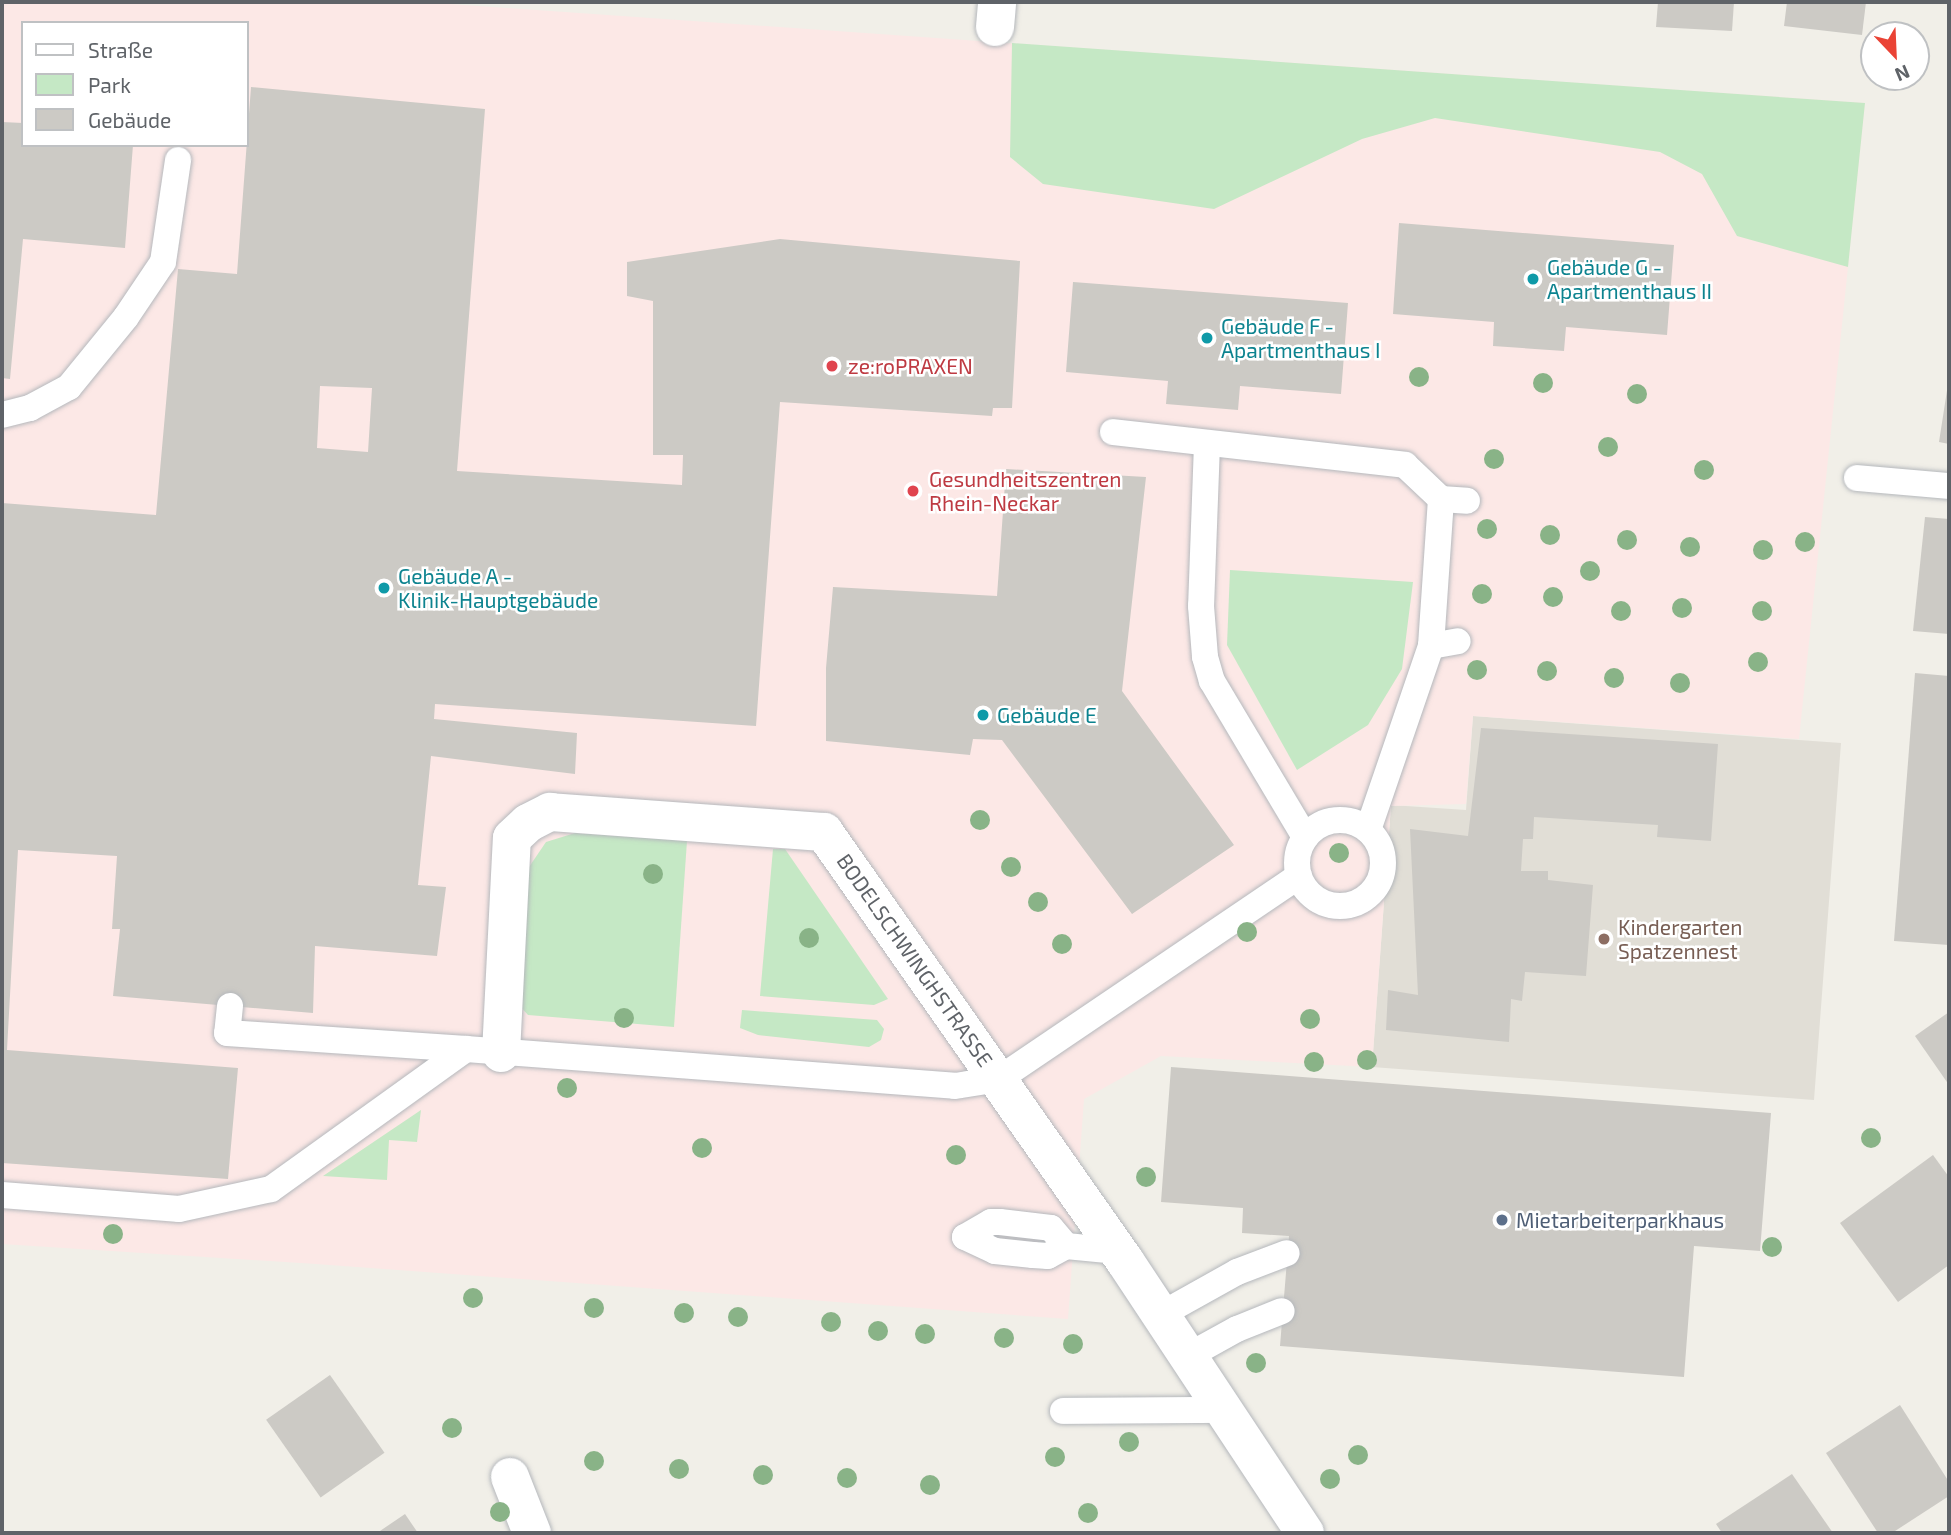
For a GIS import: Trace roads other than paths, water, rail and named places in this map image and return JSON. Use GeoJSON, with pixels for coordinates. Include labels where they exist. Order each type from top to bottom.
{"type":"FeatureCollection","features":[{"type":"Feature","properties":{"kind":"street","name":"BODELSCHWINGHSTRASSE"},"geometry":{"type":"LineString","coordinates":[[484,1051],[512,838],[528,823],[550,812],[824,832],[1118,1251],[1305,1533]]}},
{"type":"Feature","properties":{"kind":"street"},"geometry":{"type":"LineString","coordinates":[[510,1477],[531,1533]]}},
{"type":"Feature","properties":{"kind":"lane"},"geometry":{"type":"LineString","coordinates":[[2,415],[30,408],[69,387],[126,317],[163,262],[178,160]]}},
{"type":"Feature","properties":{"kind":"lane"},"geometry":{"type":"LineString","coordinates":[[1113,432],[1405,464],[1454,500],[1431,646],[1368,830]]}},
{"type":"Feature","properties":{"kind":"lane"},"geometry":{"type":"LineString","coordinates":[[1207,444],[1201,606],[1205,657],[1212,681],[1305,837]]}},
{"type":"Feature","properties":{"kind":"lane"},"geometry":{"type":"LineString","coordinates":[[1857,478],[1949,486]]}},
{"type":"Feature","properties":{"kind":"lane"},"geometry":{"type":"LineString","coordinates":[[1431,646],[1458,641]]}},
{"type":"Feature","properties":{"kind":"lane"},"geometry":{"type":"LineString","coordinates":[[1342,819],[1368,830],[1378,841],[1383,869],[1370,894],[1358,902],[1344,906],[1329,905],[1305,889],[1299,876],[1298,849],[1305,837],[1328,821],[1342,819]]}},
{"type":"Feature","properties":{"kind":"lane"},"geometry":{"type":"LineString","coordinates":[[230,1006],[227,1033],[956,1086],[999,1079],[1299,876]]}},
{"type":"Feature","properties":{"kind":"lane"},"geometry":{"type":"LineString","coordinates":[[2,1195],[179,1209],[271,1189],[484,1051]]}},
{"type":"Feature","properties":{"kind":"lane"},"geometry":{"type":"LineString","coordinates":[[1066,1246],[1118,1251]]}},
{"type":"Feature","properties":{"kind":"lane"},"geometry":{"type":"LineString","coordinates":[[1160,1315],[1237,1272],[1287,1253]]}},
{"type":"Feature","properties":{"kind":"lane"},"geometry":{"type":"LineString","coordinates":[[1188,1356],[1237,1328],[1282,1311]]}},
{"type":"Feature","properties":{"kind":"lane"},"geometry":{"type":"LineString","coordinates":[[1063,1411],[1223,1410]]}},
{"type":"Feature","properties":{"kind":"place","name":"Gebäude G - Apartmenthaus II"},"geometry":{"type":"Point","coordinates":[1533,279]}},
{"type":"Feature","properties":{"kind":"place","name":"Gebäude F - Apartmenthaus I"},"geometry":{"type":"Point","coordinates":[1207,338]}},
{"type":"Feature","properties":{"kind":"place","name":"ze:roPRAXEN"},"geometry":{"type":"Point","coordinates":[832,366]}},
{"type":"Feature","properties":{"kind":"place","name":"Gesundheitszentren Rhein-Neckar"},"geometry":{"type":"Point","coordinates":[913,491]}},
{"type":"Feature","properties":{"kind":"place","name":"Gebäude A - Klinik-Hauptgebäude"},"geometry":{"type":"Point","coordinates":[384,588]}},
{"type":"Feature","properties":{"kind":"place","name":"Gebäude E"},"geometry":{"type":"Point","coordinates":[983,715]}},
{"type":"Feature","properties":{"kind":"place","name":"Kindergarten Spatzennest"},"geometry":{"type":"Point","coordinates":[1604,939]}},
{"type":"Feature","properties":{"kind":"place","name":"Mietarbeiterparkhaus"},"geometry":{"type":"Point","coordinates":[1502,1220]}}]}
